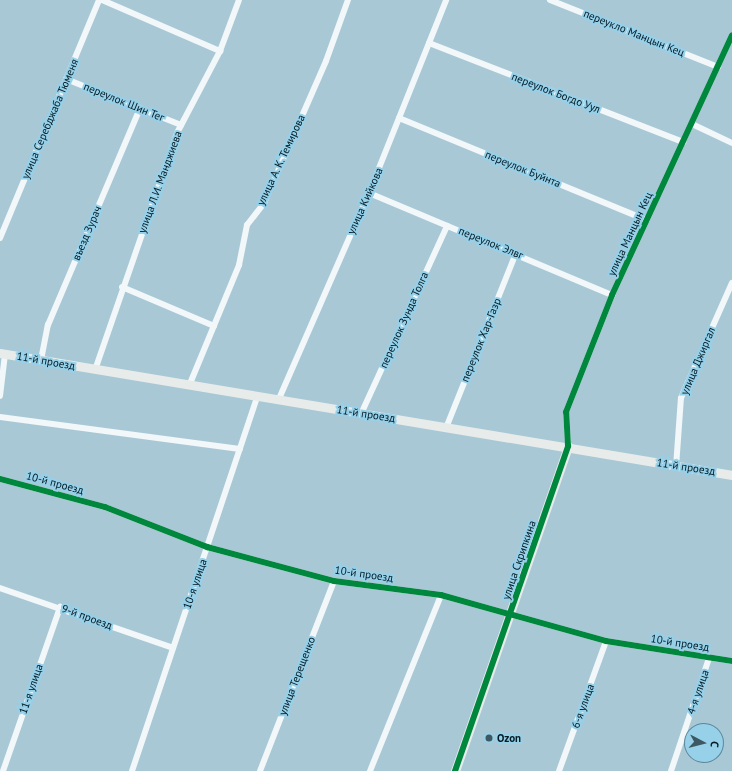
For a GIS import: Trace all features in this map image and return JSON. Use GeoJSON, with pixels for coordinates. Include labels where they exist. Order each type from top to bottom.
{"type":"FeatureCollection","features":[{"type":"Feature","properties":{"kind":"street","name":"улица Серебджаба Тюменя"},"geometry":{"type":"LineString","coordinates":[[0,238],[99,0]]}},
{"type":"Feature","properties":{"kind":"street"},"geometry":{"type":"LineString","coordinates":[[102,0],[220,51]]}},
{"type":"Feature","properties":{"kind":"street","name":"улица Л.И. Манджиева"},"geometry":{"type":"LineString","coordinates":[[95,370],[116,319],[122,288],[181,125],[220,51],[239,0]]}},
{"type":"Feature","properties":{"kind":"street","name":"улица А. К. Темирова"},"geometry":{"type":"LineString","coordinates":[[189,386],[239,265],[247,225],[264,203],[326,61],[348,0]]}},
{"type":"Feature","properties":{"kind":"street","name":"улица Кийкова"},"geometry":{"type":"LineString","coordinates":[[278,400],[369,193],[446,0]]}},
{"type":"Feature","properties":{"kind":"street","name":"переукло Манцын Кец"},"geometry":{"type":"LineString","coordinates":[[550,0],[718,67]]}},
{"type":"Feature","properties":{"kind":"street","name":"улица Манцын Кец"},"geometry":{"type":"LineString","coordinates":[[568,446],[566,412],[612,295],[732,35]]}},
{"type":"Feature","properties":{"kind":"street","name":"переулок Богдо Уул"},"geometry":{"type":"LineString","coordinates":[[429,43],[683,142]]}},
{"type":"Feature","properties":{"kind":"street","name":"переулок Шин Тег"},"geometry":{"type":"LineString","coordinates":[[66,79],[181,125]]}},
{"type":"Feature","properties":{"kind":"street","name":"въезд Зурач"},"geometry":{"type":"LineString","coordinates":[[41,360],[48,325],[140,108]]}},
{"type":"Feature","properties":{"kind":"street","name":"переулок Буйнта"},"geometry":{"type":"LineString","coordinates":[[399,118],[647,220]]}},
{"type":"Feature","properties":{"kind":"street"},"geometry":{"type":"LineString","coordinates":[[692,124],[732,143]]}},
{"type":"Feature","properties":{"kind":"street","name":"переулок Элвг"},"geometry":{"type":"LineString","coordinates":[[369,193],[516,253],[612,295]]}},
{"type":"Feature","properties":{"kind":"street","name":"переулок Зунда Толга"},"geometry":{"type":"LineString","coordinates":[[361,414],[447,226]]}},
{"type":"Feature","properties":{"kind":"street","name":"переулок Хар-Газр"},"geometry":{"type":"LineString","coordinates":[[446,428],[516,253]]}},
{"type":"Feature","properties":{"kind":"street","name":"улица Джиргал"},"geometry":{"type":"LineString","coordinates":[[676,466],[681,398],[732,282]]}},
{"type":"Feature","properties":{"kind":"street"},"geometry":{"type":"LineString","coordinates":[[122,288],[214,326]]}},
{"type":"Feature","properties":{"kind":"street"},"geometry":{"type":"LineString","coordinates":[[0,396],[3,354]]}},
{"type":"Feature","properties":{"kind":"street","name":"11-й проезд"},"geometry":{"type":"LineString","coordinates":[[3,354],[446,428],[568,446],[732,475]]}},
{"type":"Feature","properties":{"kind":"street","name":"10-я улица"},"geometry":{"type":"LineString","coordinates":[[132,771],[257,397]]}},
{"type":"Feature","properties":{"kind":"street"},"geometry":{"type":"LineString","coordinates":[[0,417],[240,449]]}},
{"type":"Feature","properties":{"kind":"street","name":"улица Скрипкина"},"geometry":{"type":"LineString","coordinates":[[455,771],[511,614],[568,446]]}},
{"type":"Feature","properties":{"kind":"street","name":"10-й проезд"},"geometry":{"type":"LineString","coordinates":[[0,479],[105,507],[207,547],[334,581],[441,594],[606,641],[732,661]]}},
{"type":"Feature","properties":{"kind":"street","name":"улица Терещенко"},"geometry":{"type":"LineString","coordinates":[[260,771],[334,581]]}},
{"type":"Feature","properties":{"kind":"street","name":"9-й проезд"},"geometry":{"type":"LineString","coordinates":[[0,588],[60,607],[173,648]]}},
{"type":"Feature","properties":{"kind":"street"},"geometry":{"type":"LineString","coordinates":[[370,771],[441,594]]}},
{"type":"Feature","properties":{"kind":"street","name":"11-я улица"},"geometry":{"type":"LineString","coordinates":[[3,771],[60,607]]}},
{"type":"Feature","properties":{"kind":"street","name":"6-я улица"},"geometry":{"type":"LineString","coordinates":[[559,771],[606,641]]}},
{"type":"Feature","properties":{"kind":"street","name":"4-я улица"},"geometry":{"type":"LineString","coordinates":[[671,771],[709,658]]}},
{"type":"Feature","properties":{"kind":"cycle path"},"geometry":{"type":"LineString","coordinates":[[455,771],[568,446],[566,412],[612,295],[732,35]]}},
{"type":"Feature","properties":{"kind":"cycle path"},"geometry":{"type":"LineString","coordinates":[[0,479],[105,507],[207,547],[334,581],[441,595],[606,641],[732,661]]}},
{"type":"Feature","properties":{"kind":"place","name":"Ozon"},"geometry":{"type":"Point","coordinates":[489,738]}}]}
